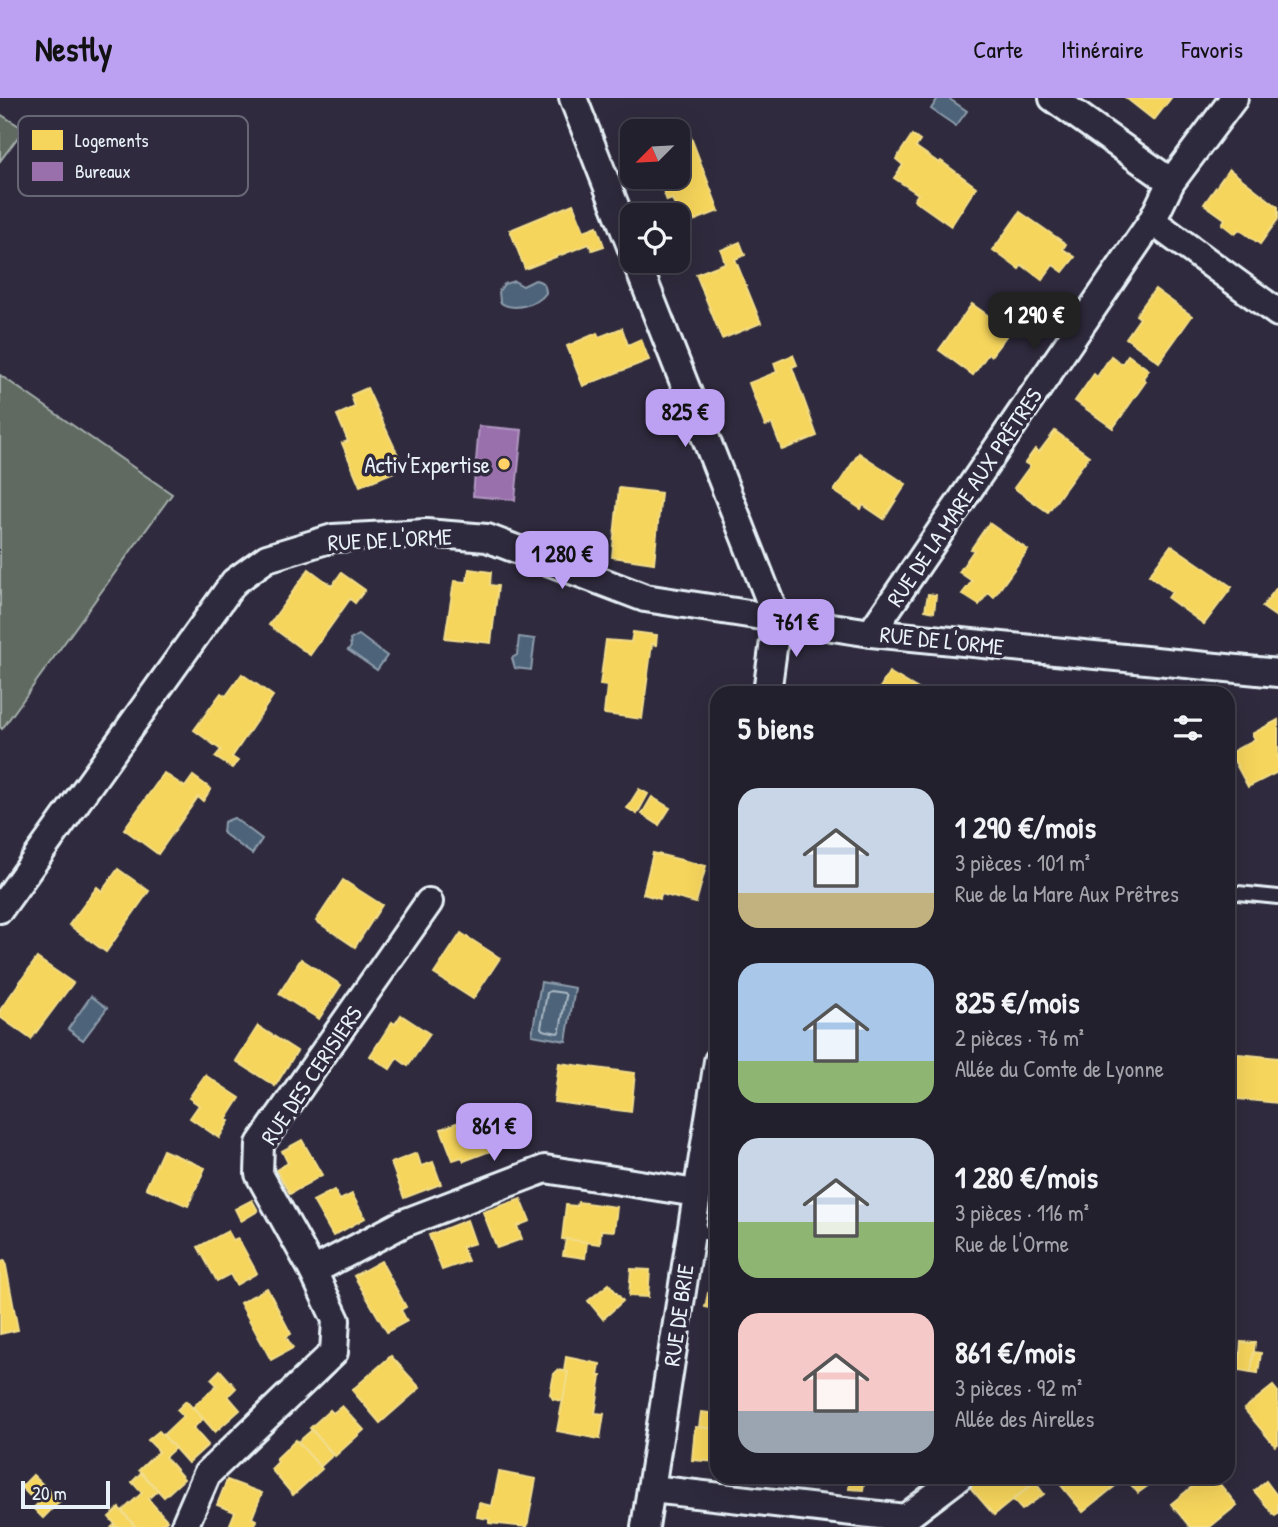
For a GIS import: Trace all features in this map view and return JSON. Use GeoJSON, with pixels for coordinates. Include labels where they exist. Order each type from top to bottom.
{"type":"FeatureCollection","features":[{"type":"Feature","properties":{"kind":"street"},"geometry":{"type":"LineString","coordinates":[[573,98],[620,218]]}},
{"type":"Feature","properties":{"kind":"street"},"geometry":{"type":"LineString","coordinates":[[1053,98],[1171,182]]}},
{"type":"Feature","properties":{"kind":"street","name":"RUE DE LA MARE AUX PRÊTRES"},"geometry":{"type":"LineString","coordinates":[[870,633],[1152,222],[1171,182],[1234,98]]}},
{"type":"Feature","properties":{"kind":"street"},"geometry":{"type":"LineString","coordinates":[[1152,222],[1278,313]]}},
{"type":"Feature","properties":{"kind":"street"},"geometry":{"type":"LineString","coordinates":[[641,273],[777,619],[768,686]]}},
{"type":"Feature","properties":{"kind":"street","name":"RUE DE L'ORME"},"geometry":{"type":"LineString","coordinates":[[0,909],[234,582],[267,558],[333,538],[426,533],[487,538],[645,598],[870,633],[1278,673]]}},
{"type":"Feature","properties":{"kind":"street","name":"RUE DES CERISIERS"},"geometry":{"type":"LineString","coordinates":[[184,1527],[207,1474],[334,1352],[336,1320],[313,1271],[259,1174],[260,1144],[429,902]]}},
{"type":"Feature","properties":{"kind":"street","name":"RUE DE BRIE"},"geometry":{"type":"LineString","coordinates":[[645,1527],[710,1108]]}},
{"type":"Feature","properties":{"kind":"street"},"geometry":{"type":"LineString","coordinates":[[313,1271],[404,1223],[545,1169],[696,1193]]}},
{"type":"Feature","properties":{"kind":"street"},"geometry":{"type":"LineString","coordinates":[[652,1489],[905,1518],[949,1484]]}},
{"type":"Feature","properties":{"kind":"lane"},"geometry":{"type":"LineString","coordinates":[[1235,893],[1278,897]]}},
{"type":"Feature","properties":{"kind":"lane"},"geometry":{"type":"LineString","coordinates":[[691,1233],[710,1234]]}},
{"type":"Feature","properties":{"kind":"green space"},"geometry":{"type":"Polygon","coordinates":[[[0,114],[18,125],[18,137],[0,161],[0,114]]]}},
{"type":"Feature","properties":{"kind":"green space"},"geometry":{"type":"Polygon","coordinates":[[[0,375],[172,494],[2,729],[0,727],[0,375]]]}},
{"type":"Feature","properties":{"kind":"water"},"geometry":{"type":"Polygon","coordinates":[[[938,98],[948,98],[967,111],[956,126],[931,109],[938,98]]]}},
{"type":"Feature","properties":{"kind":"water"},"geometry":{"type":"Polygon","coordinates":[[[535,280],[542,283],[546,290],[537,301],[517,307],[500,302],[499,291],[504,284],[514,281],[523,286],[535,280]]]}},
{"type":"Feature","properties":{"kind":"water"},"geometry":{"type":"Polygon","coordinates":[[[359,635],[387,656],[377,670],[348,650],[351,647],[350,640],[359,635]]]}},
{"type":"Feature","properties":{"kind":"water"},"geometry":{"type":"Polygon","coordinates":[[[519,637],[535,639],[531,670],[515,668],[512,658],[517,655],[519,637]]]}},
{"type":"Feature","properties":{"kind":"water"},"geometry":{"type":"Polygon","coordinates":[[[234,818],[262,839],[252,854],[223,833],[224,822],[234,818]]]}},
{"type":"Feature","properties":{"kind":"water"},"geometry":{"type":"Polygon","coordinates":[[[541,982],[575,988],[566,1041],[532,1035],[541,982]]]}},
{"type":"Feature","properties":{"kind":"water"},"geometry":{"type":"Polygon","coordinates":[[[91,996],[107,1008],[83,1040],[68,1029],[91,996]]]}},
{"type":"Feature","properties":{"kind":"building: Logements"},"geometry":{"type":"Polygon","coordinates":[[[1126,98],[1171,98],[1154,120],[1126,98]]]}},
{"type":"Feature","properties":{"kind":"building: Logements"},"geometry":{"type":"Polygon","coordinates":[[[690,135],[719,211],[690,222],[690,203],[674,203],[672,199],[667,201],[662,189],[690,189],[690,135]]]}},
{"type":"Feature","properties":{"kind":"building: Logements"},"geometry":{"type":"Polygon","coordinates":[[[912,135],[920,141],[916,147],[939,163],[941,161],[976,187],[951,226],[914,200],[918,194],[894,178],[903,165],[896,159],[912,135]]]}},
{"type":"Feature","properties":{"kind":"building: Logements"},"geometry":{"type":"Polygon","coordinates":[[[1229,169],[1278,207],[1278,219],[1260,244],[1239,229],[1235,234],[1222,224],[1225,219],[1204,204],[1229,169]]]}},
{"type":"Feature","properties":{"kind":"building: Logements"},"geometry":{"type":"Polygon","coordinates":[[[573,204],[584,231],[597,226],[604,246],[592,250],[589,244],[525,269],[510,230],[573,204]]]}},
{"type":"Feature","properties":{"kind":"building: Logements"},"geometry":{"type":"Polygon","coordinates":[[[1020,212],[1066,244],[1063,249],[1075,257],[1063,272],[1053,265],[1042,280],[1022,265],[1019,269],[993,250],[1020,212]]]}},
{"type":"Feature","properties":{"kind":"building: Logements"},"geometry":{"type":"Polygon","coordinates":[[[740,242],[745,255],[735,259],[761,323],[722,339],[696,274],[725,263],[721,250],[740,242]]]}},
{"type":"Feature","properties":{"kind":"building: Logements"},"geometry":{"type":"Polygon","coordinates":[[[1155,289],[1192,316],[1159,362],[1126,338],[1140,318],[1136,315],[1155,289]]]}},
{"type":"Feature","properties":{"kind":"building: Logements"},"geometry":{"type":"Polygon","coordinates":[[[972,304],[1010,331],[973,375],[939,350],[972,304]]]}},
{"type":"Feature","properties":{"kind":"building: Logements"},"geometry":{"type":"Polygon","coordinates":[[[622,328],[628,345],[641,339],[649,360],[583,386],[567,346],[597,333],[599,337],[622,328]]]}},
{"type":"Feature","properties":{"kind":"building: Logements"},"geometry":{"type":"Polygon","coordinates":[[[793,355],[797,365],[792,367],[817,436],[782,450],[772,424],[765,426],[749,383],[777,372],[774,363],[793,355]]]}},
{"type":"Feature","properties":{"kind":"building: Logements"},"geometry":{"type":"Polygon","coordinates":[[[1128,355],[1149,370],[1143,378],[1146,381],[1113,428],[1075,401],[1094,374],[1097,377],[1111,356],[1122,364],[1128,355]]]}},
{"type":"Feature","properties":{"kind":"building: Logements"},"geometry":{"type":"Polygon","coordinates":[[[367,388],[404,468],[360,486],[342,443],[348,441],[337,415],[355,407],[351,395],[367,388]]]}},
{"type":"Feature","properties":{"kind":"building: Logements"},"geometry":{"type":"Polygon","coordinates":[[[1055,431],[1089,456],[1048,512],[1014,488],[1030,466],[1025,463],[1035,449],[1039,452],[1055,431]]]}},
{"type":"Feature","properties":{"kind":"building: Logements"},"geometry":{"type":"Polygon","coordinates":[[[859,453],[906,484],[884,519],[863,505],[861,509],[834,491],[859,453]]]}},
{"type":"Feature","properties":{"kind":"building: Logements"},"geometry":{"type":"Polygon","coordinates":[[[619,488],[661,493],[654,563],[612,557],[619,488]]]}},
{"type":"Feature","properties":{"kind":"building: Logements"},"geometry":{"type":"Polygon","coordinates":[[[989,523],[1028,550],[994,597],[988,593],[979,605],[962,594],[972,581],[959,572],[989,523]]]}},
{"type":"Feature","properties":{"kind":"building: Logements"},"geometry":{"type":"Polygon","coordinates":[[[1171,545],[1232,587],[1204,624],[1168,598],[1172,592],[1149,575],[1171,545]]]}},
{"type":"Feature","properties":{"kind":"building: Logements"},"geometry":{"type":"Polygon","coordinates":[[[309,569],[332,586],[341,573],[365,590],[355,603],[350,599],[310,655],[269,625],[309,569]]]}},
{"type":"Feature","properties":{"kind":"building: Logements"},"geometry":{"type":"Polygon","coordinates":[[[469,569],[491,572],[490,585],[498,586],[491,643],[445,638],[454,581],[467,582],[469,569]]]}},
{"type":"Feature","properties":{"kind":"building: Logements"},"geometry":{"type":"Polygon","coordinates":[[[1278,586],[1278,618],[1262,607],[1278,586]]]}},
{"type":"Feature","properties":{"kind":"building: Logements"},"geometry":{"type":"Polygon","coordinates":[[[928,594],[936,595],[934,612],[925,610],[928,594]]]}},
{"type":"Feature","properties":{"kind":"building: Logements"},"geometry":{"type":"Polygon","coordinates":[[[633,632],[657,635],[656,645],[652,644],[642,719],[604,714],[607,686],[600,685],[606,640],[631,642],[633,632]]]}},
{"type":"Feature","properties":{"kind":"building: Logements"},"geometry":{"type":"Polygon","coordinates":[[[889,672],[913,686],[881,686],[889,672]]]}},
{"type":"Feature","properties":{"kind":"building: Logements"},"geometry":{"type":"Polygon","coordinates":[[[242,674],[273,696],[232,757],[238,761],[232,768],[215,757],[221,750],[194,730],[221,693],[226,696],[242,674]]]}},
{"type":"Feature","properties":{"kind":"building: Logements"},"geometry":{"type":"Polygon","coordinates":[[[1278,720],[1278,772],[1248,787],[1235,762],[1235,750],[1255,739],[1252,734],[1278,720]]]}},
{"type":"Feature","properties":{"kind":"building: Logements"},"geometry":{"type":"Polygon","coordinates":[[[164,773],[185,787],[193,776],[211,789],[203,801],[198,797],[158,854],[124,829],[164,773]]]}},
{"type":"Feature","properties":{"kind":"building: Logements"},"geometry":{"type":"Polygon","coordinates":[[[639,789],[648,794],[637,814],[627,808],[639,789]]]}},
{"type":"Feature","properties":{"kind":"building: Logements"},"geometry":{"type":"Polygon","coordinates":[[[652,797],[670,808],[659,825],[642,814],[652,797]]]}},
{"type":"Feature","properties":{"kind":"building: Logements"},"geometry":{"type":"Polygon","coordinates":[[[653,853],[706,866],[696,903],[661,894],[660,899],[643,894],[653,853]]]}},
{"type":"Feature","properties":{"kind":"building: Logements"},"geometry":{"type":"Polygon","coordinates":[[[118,869],[149,891],[106,952],[69,925],[97,887],[102,891],[118,869]]]}},
{"type":"Feature","properties":{"kind":"building: Logements"},"geometry":{"type":"Polygon","coordinates":[[[343,880],[382,905],[355,947],[316,921],[343,880]]]}},
{"type":"Feature","properties":{"kind":"building: Logements"},"geometry":{"type":"Polygon","coordinates":[[[461,933],[500,958],[473,999],[434,974],[461,933]]]}},
{"type":"Feature","properties":{"kind":"building: Logements"},"geometry":{"type":"Polygon","coordinates":[[[37,958],[73,983],[31,1039],[0,1017],[0,1010],[37,958]]]}},
{"type":"Feature","properties":{"kind":"building: Logements"},"geometry":{"type":"Polygon","coordinates":[[[301,959],[341,985],[319,1019],[279,994],[301,959]]]}},
{"type":"Feature","properties":{"kind":"building: Logements"},"geometry":{"type":"Polygon","coordinates":[[[401,1015],[430,1034],[408,1066],[397,1058],[390,1069],[370,1056],[392,1022],[395,1024],[401,1015]]]}},
{"type":"Feature","properties":{"kind":"building: Logements"},"geometry":{"type":"Polygon","coordinates":[[[258,1026],[297,1051],[275,1086],[236,1061],[258,1026]]]}},
{"type":"Feature","properties":{"kind":"building: Logements"},"geometry":{"type":"Polygon","coordinates":[[[1235,1054],[1278,1058],[1278,1103],[1235,1099],[1235,1054]]]}},
{"type":"Feature","properties":{"kind":"building: Logements"},"geometry":{"type":"Polygon","coordinates":[[[559,1063],[635,1073],[631,1112],[554,1102],[559,1063]]]}},
{"type":"Feature","properties":{"kind":"building: Logements"},"geometry":{"type":"Polygon","coordinates":[[[205,1075],[240,1098],[226,1120],[229,1121],[219,1138],[190,1118],[199,1105],[189,1098],[205,1075]]]}},
{"type":"Feature","properties":{"kind":"building: Logements"},"geometry":{"type":"Polygon","coordinates":[[[476,1115],[481,1129],[493,1125],[501,1147],[464,1161],[462,1157],[453,1160],[441,1129],[476,1115]]]}},
{"type":"Feature","properties":{"kind":"building: Logements"},"geometry":{"type":"Polygon","coordinates":[[[302,1140],[322,1175],[290,1194],[276,1170],[288,1163],[282,1151],[302,1140]]]}},
{"type":"Feature","properties":{"kind":"building: Logements"},"geometry":{"type":"Polygon","coordinates":[[[163,1150],[205,1168],[188,1206],[146,1188],[163,1150]]]}},
{"type":"Feature","properties":{"kind":"building: Logements"},"geometry":{"type":"Polygon","coordinates":[[[417,1153],[421,1166],[433,1162],[441,1184],[404,1198],[391,1163],[417,1153]]]}},
{"type":"Feature","properties":{"kind":"building: Logements"},"geometry":{"type":"Polygon","coordinates":[[[334,1190],[340,1200],[352,1194],[365,1218],[333,1236],[313,1201],[334,1190]]]}},
{"type":"Feature","properties":{"kind":"building: Logements"},"geometry":{"type":"Polygon","coordinates":[[[521,1199],[530,1221],[517,1226],[522,1239],[497,1248],[483,1212],[521,1199]]]}},
{"type":"Feature","properties":{"kind":"building: Logements"},"geometry":{"type":"Polygon","coordinates":[[[252,1200],[258,1211],[241,1221],[235,1209],[252,1200]]]}},
{"type":"Feature","properties":{"kind":"building: Logements"},"geometry":{"type":"Polygon","coordinates":[[[578,1202],[617,1207],[614,1231],[601,1230],[600,1244],[562,1239],[566,1205],[577,1206],[578,1202]]]}},
{"type":"Feature","properties":{"kind":"building: Logements"},"geometry":{"type":"Polygon","coordinates":[[[467,1220],[475,1243],[462,1247],[468,1261],[442,1270],[429,1235],[467,1220]]]}},
{"type":"Feature","properties":{"kind":"building: Logements"},"geometry":{"type":"Polygon","coordinates":[[[228,1231],[233,1240],[238,1238],[257,1273],[236,1285],[230,1274],[217,1281],[198,1247],[228,1231]]]}},
{"type":"Feature","properties":{"kind":"building: Logements"},"geometry":{"type":"Polygon","coordinates":[[[566,1239],[587,1242],[585,1258],[563,1255],[566,1239]]]}},
{"type":"Feature","properties":{"kind":"building: Logements"},"geometry":{"type":"Polygon","coordinates":[[[5,1261],[18,1330],[0,1334],[0,1262],[5,1261]]]}},
{"type":"Feature","properties":{"kind":"building: Logements"},"geometry":{"type":"Polygon","coordinates":[[[381,1261],[406,1307],[401,1310],[407,1321],[387,1332],[354,1276],[381,1261]]]}},
{"type":"Feature","properties":{"kind":"building: Logements"},"geometry":{"type":"Polygon","coordinates":[[[631,1269],[650,1270],[648,1297],[629,1296],[631,1269]]]}},
{"type":"Feature","properties":{"kind":"building: Logements"},"geometry":{"type":"Polygon","coordinates":[[[609,1284],[623,1301],[603,1319],[588,1301],[609,1284]]]}},
{"type":"Feature","properties":{"kind":"building: Logements"},"geometry":{"type":"Polygon","coordinates":[[[267,1288],[291,1334],[286,1337],[293,1348],[271,1360],[240,1303],[267,1288]]]}},
{"type":"Feature","properties":{"kind":"building: Logements"},"geometry":{"type":"Polygon","coordinates":[[[708,1293],[710,1293],[710,1308],[705,1307],[708,1293]]]}},
{"type":"Feature","properties":{"kind":"building: Logements"},"geometry":{"type":"Polygon","coordinates":[[[1241,1342],[1255,1343],[1251,1372],[1239,1370],[1241,1342]]]}},
{"type":"Feature","properties":{"kind":"building: Logements"},"geometry":{"type":"Polygon","coordinates":[[[1254,1352],[1261,1353],[1258,1373],[1251,1372],[1254,1352]]]}},
{"type":"Feature","properties":{"kind":"building: Logements"},"geometry":{"type":"Polygon","coordinates":[[[391,1356],[420,1388],[380,1423],[352,1390],[391,1356]]]}},
{"type":"Feature","properties":{"kind":"building: Logements"},"geometry":{"type":"Polygon","coordinates":[[[566,1357],[600,1364],[598,1376],[601,1376],[595,1413],[604,1414],[600,1439],[557,1431],[568,1372],[564,1371],[566,1357]]]}},
{"type":"Feature","properties":{"kind":"building: Logements"},"geometry":{"type":"Polygon","coordinates":[[[220,1370],[236,1388],[228,1396],[240,1410],[215,1432],[193,1407],[217,1385],[211,1379],[220,1370]]]}},
{"type":"Feature","properties":{"kind":"building: Logements"},"geometry":{"type":"Polygon","coordinates":[[[558,1370],[568,1372],[563,1401],[553,1399],[550,1394],[554,1374],[558,1370]]]}},
{"type":"Feature","properties":{"kind":"building: Logements"},"geometry":{"type":"Polygon","coordinates":[[[1273,1386],[1278,1392],[1278,1444],[1275,1446],[1244,1409],[1273,1386]]]}},
{"type":"Feature","properties":{"kind":"building: Logements"},"geometry":{"type":"Polygon","coordinates":[[[186,1401],[203,1419],[193,1428],[208,1445],[188,1463],[163,1435],[183,1416],[177,1410],[186,1401]]]}},
{"type":"Feature","properties":{"kind":"building: Logements"},"geometry":{"type":"Polygon","coordinates":[[[342,1406],[364,1430],[335,1456],[310,1428],[330,1410],[333,1413],[342,1406]]]}},
{"type":"Feature","properties":{"kind":"building: Logements"},"geometry":{"type":"Polygon","coordinates":[[[701,1412],[710,1413],[710,1428],[699,1427],[701,1412]]]}},
{"type":"Feature","properties":{"kind":"building: Logements"},"geometry":{"type":"Polygon","coordinates":[[[695,1427],[710,1428],[710,1461],[692,1460],[695,1427]]]}},
{"type":"Feature","properties":{"kind":"building: Logements"},"geometry":{"type":"Polygon","coordinates":[[[312,1430],[333,1455],[320,1467],[298,1442],[312,1430]]]}},
{"type":"Feature","properties":{"kind":"building: Logements"},"geometry":{"type":"Polygon","coordinates":[[[159,1431],[175,1448],[165,1457],[184,1479],[164,1497],[139,1470],[159,1451],[148,1440],[159,1431]]]}},
{"type":"Feature","properties":{"kind":"building: Logements"},"geometry":{"type":"Polygon","coordinates":[[[296,1440],[322,1469],[293,1495],[271,1469],[278,1462],[276,1459],[296,1440]]]}},
{"type":"Feature","properties":{"kind":"building: Logements"},"geometry":{"type":"Polygon","coordinates":[[[499,1472],[536,1479],[527,1527],[489,1523],[489,1519],[477,1517],[479,1503],[492,1506],[499,1472]]]}},
{"type":"Feature","properties":{"kind":"building: Logements"},"geometry":{"type":"Polygon","coordinates":[[[141,1473],[158,1490],[148,1499],[167,1520],[160,1527],[136,1527],[122,1511],[142,1493],[132,1482],[141,1473]]]}},
{"type":"Feature","properties":{"kind":"building: Logements"},"geometry":{"type":"Polygon","coordinates":[[[33,1475],[60,1501],[43,1518],[33,1508],[38,1504],[21,1487],[33,1475]]]}},
{"type":"Feature","properties":{"kind":"building: Logements"},"geometry":{"type":"Polygon","coordinates":[[[227,1480],[262,1493],[252,1518],[256,1520],[254,1527],[237,1527],[230,1524],[235,1512],[217,1505],[227,1480]]]}},
{"type":"Feature","properties":{"kind":"building: Logements"},"geometry":{"type":"Polygon","coordinates":[[[1266,1481],[1278,1497],[1278,1514],[1275,1516],[1254,1491],[1266,1481]]]}},
{"type":"Feature","properties":{"kind":"building: Logements"},"geometry":{"type":"Polygon","coordinates":[[[849,1484],[864,1484],[863,1490],[849,1489],[849,1484]]]}},
{"type":"Feature","properties":{"kind":"building: Logements"},"geometry":{"type":"Polygon","coordinates":[[[969,1484],[1032,1484],[994,1515],[969,1484]]]}},
{"type":"Feature","properties":{"kind":"building: Logements"},"geometry":{"type":"Polygon","coordinates":[[[1033,1484],[1036,1484],[1044,1494],[1022,1510],[1013,1500],[1033,1484]]]}},
{"type":"Feature","properties":{"kind":"building: Logements"},"geometry":{"type":"Polygon","coordinates":[[[1060,1484],[1118,1484],[1083,1512],[1060,1484]]]}},
{"type":"Feature","properties":{"kind":"building: Logements"},"geometry":{"type":"Polygon","coordinates":[[[1130,1484],[1150,1484],[1138,1493],[1130,1484]]]}},
{"type":"Feature","properties":{"kind":"building: Logements"},"geometry":{"type":"Polygon","coordinates":[[[1195,1484],[1220,1484],[1237,1505],[1210,1527],[1190,1527],[1171,1504],[1195,1484]]]}},
{"type":"Feature","properties":{"kind":"building: Logements"},"geometry":{"type":"Polygon","coordinates":[[[119,1508],[134,1527],[112,1527],[115,1524],[109,1517],[119,1508]]]}},
{"type":"Feature","properties":{"kind":"building: Bureaux"},"geometry":{"type":"Polygon","coordinates":[[[479,426],[522,430],[515,500],[473,496],[479,426]]]}},
{"type":"Feature","properties":{"kind":"place","name":"Activ'Expertise"},"geometry":{"type":"Point","coordinates":[504,464]}}]}
